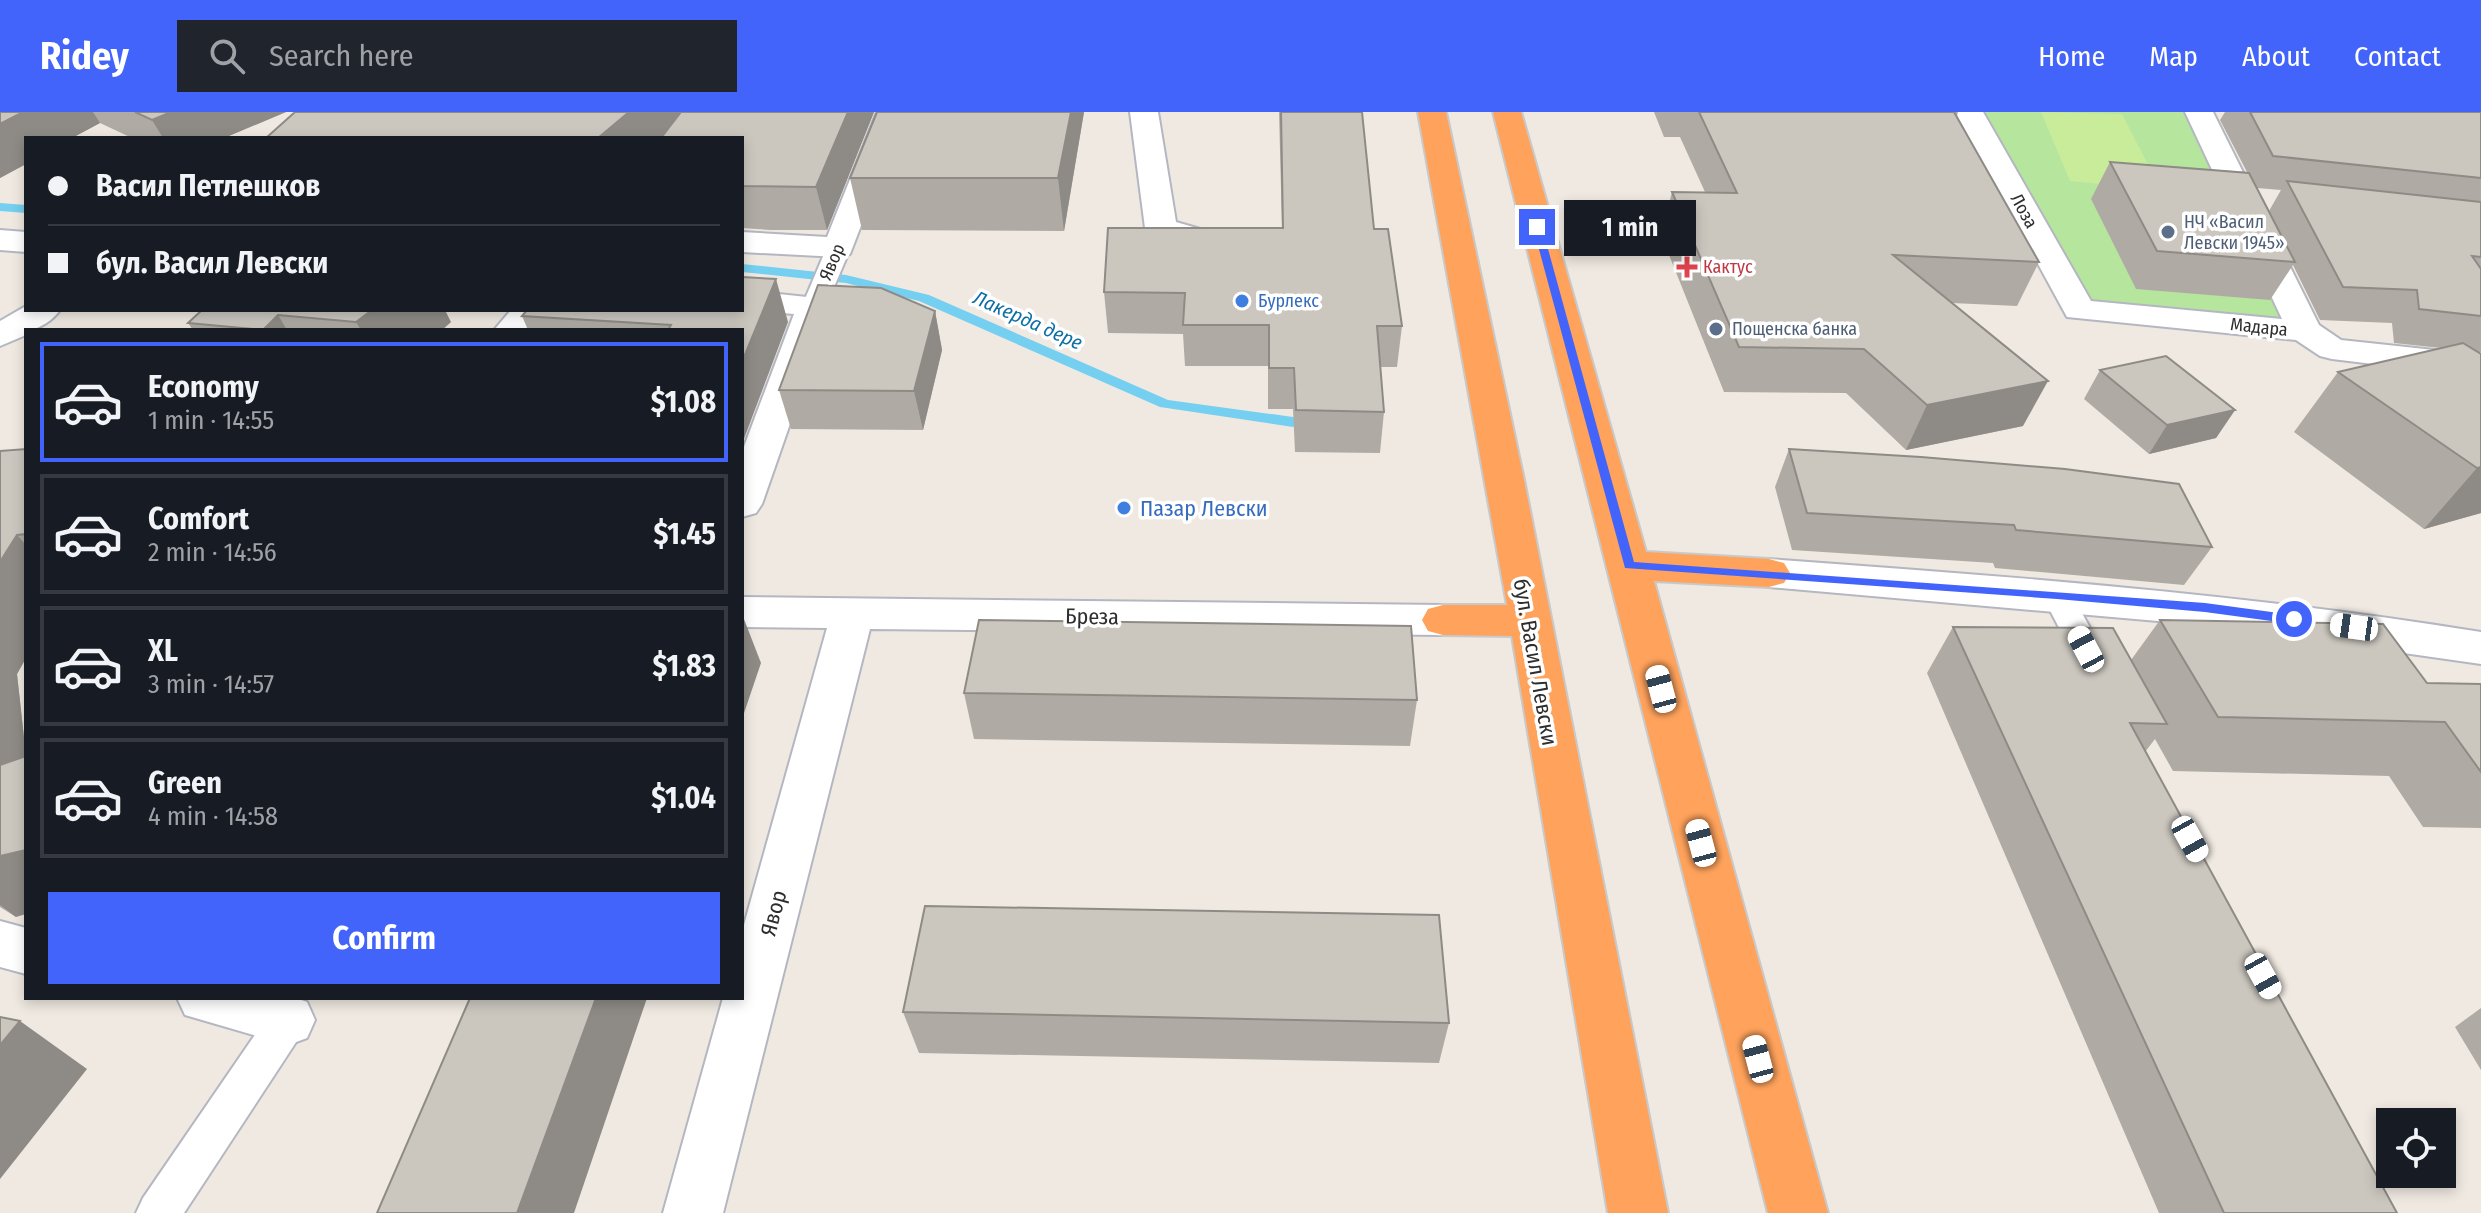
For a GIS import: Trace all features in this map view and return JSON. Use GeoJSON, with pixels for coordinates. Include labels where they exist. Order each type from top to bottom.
{"type":"FeatureCollection","features":[{"type":"Feature","properties":{"kind":"highway","name":"бул. Васил Левски"},"geometry":{"type":"LineString","coordinates":[[1432,112],[1505,480],[1528,621],[1638,1213]]}},
{"type":"Feature","properties":{"kind":"highway"},"geometry":{"type":"LineString","coordinates":[[1507,112],[1798,1213]]}},
{"type":"Feature","properties":{"kind":"highway"},"geometry":{"type":"LineString","coordinates":[[1629,565],[1769,573]]}},
{"type":"Feature","properties":{"kind":"highway"},"geometry":{"type":"LineString","coordinates":[[1443,620],[1528,621]]}},
{"type":"Feature","properties":{"kind":"street","name":"Явор"},"geometry":{"type":"LineString","coordinates":[[837,253],[891,112]]}},
{"type":"Feature","properties":{"kind":"street"},"geometry":{"type":"LineString","coordinates":[[1144,112],[1161,228],[1235,249]]}},
{"type":"Feature","properties":{"kind":"street","name":"Лоза"},"geometry":{"type":"LineString","coordinates":[[1969,112],[2079,310]]}},
{"type":"Feature","properties":{"kind":"street"},"geometry":{"type":"LineString","coordinates":[[2199,112],[2257,200],[2305,331]]}},
{"type":"Feature","properties":{"kind":"street"},"geometry":{"type":"LineString","coordinates":[[0,240],[24,242]]}},
{"type":"Feature","properties":{"kind":"street"},"geometry":{"type":"LineString","coordinates":[[744,242],[837,253]]}},
{"type":"Feature","properties":{"kind":"street","name":"Явор"},"geometry":{"type":"LineString","coordinates":[[744,499],[817,298]]}},
{"type":"Feature","properties":{"kind":"street"},"geometry":{"type":"LineString","coordinates":[[744,300],[817,298]]}},
{"type":"Feature","properties":{"kind":"street","name":"Мадара"},"geometry":{"type":"LineString","coordinates":[[2079,310],[2305,331],[2332,349],[2481,366]]}},
{"type":"Feature","properties":{"kind":"street"},"geometry":{"type":"LineString","coordinates":[[0,336],[40,312]]}},
{"type":"Feature","properties":{"kind":"street"},"geometry":{"type":"LineString","coordinates":[[513,328],[527,312]]}},
{"type":"Feature","properties":{"kind":"street"},"geometry":{"type":"LineString","coordinates":[[1769,573],[2219,609],[2384,631],[2481,648]]}},
{"type":"Feature","properties":{"kind":"street","name":"Бреза"},"geometry":{"type":"LineString","coordinates":[[744,612],[1443,620]]}},
{"type":"Feature","properties":{"kind":"street","name":"Явор"},"geometry":{"type":"LineString","coordinates":[[693,1213],[853,613]]}},
{"type":"Feature","properties":{"kind":"street"},"geometry":{"type":"LineString","coordinates":[[0,944],[24,950]]}},
{"type":"Feature","properties":{"kind":"street"},"geometry":{"type":"LineString","coordinates":[[212,1000],[288,1020]]}},
{"type":"Feature","properties":{"kind":"lane","name":"Явор"},"geometry":{"type":"LineString","coordinates":[[817,298],[837,253]]}},
{"type":"Feature","properties":{"kind":"lane"},"geometry":{"type":"LineString","coordinates":[[2057,595],[2110,692]]}},
{"type":"Feature","properties":{"kind":"lane"},"geometry":{"type":"LineString","coordinates":[[158,1213],[288,1020]]}},
{"type":"Feature","properties":{"kind":"green space"},"geometry":{"type":"Polygon","coordinates":[[[1969,112],[2198,112],[2305,331],[2079,310],[1969,112]]]}},
{"type":"Feature","properties":{"kind":"green space"},"geometry":{"type":"Polygon","coordinates":[[[2041,112],[2122,114],[2161,190],[2070,181],[2041,112]]]}},
{"type":"Feature","properties":{"kind":"building"},"geometry":{"type":"Polygon","coordinates":[[[0,112],[23,112],[0,124],[0,112]]]}},
{"type":"Feature","properties":{"kind":"building"},"geometry":{"type":"Polygon","coordinates":[[[135,112],[171,112],[152,120],[135,112]]]}},
{"type":"Feature","properties":{"kind":"building"},"geometry":{"type":"Polygon","coordinates":[[[295,112],[629,112],[600,136],[268,136],[295,112]]]}},
{"type":"Feature","properties":{"kind":"building"},"geometry":{"type":"Polygon","coordinates":[[[681,112],[848,112],[816,187],[744,186],[744,136],[663,136],[681,112]]]}},
{"type":"Feature","properties":{"kind":"building"},"geometry":{"type":"Polygon","coordinates":[[[877,112],[1071,112],[1058,178],[850,178],[877,112]]]}},
{"type":"Feature","properties":{"kind":"building"},"geometry":{"type":"Polygon","coordinates":[[[1281,112],[1362,112],[1374,229],[1388,229],[1402,326],[1377,326],[1384,412],[1296,410],[1294,368],[1269,368],[1269,325],[1183,325],[1185,293],[1104,292],[1108,228],[1283,228],[1281,112]]]}},
{"type":"Feature","properties":{"kind":"building"},"geometry":{"type":"Polygon","coordinates":[[[1699,112],[1954,112],[2039,262],[1893,255],[2048,381],[1927,405],[1864,349],[1739,347],[1672,192],[1737,193],[1699,112]]]}},
{"type":"Feature","properties":{"kind":"building"},"geometry":{"type":"Polygon","coordinates":[[[2250,112],[2481,112],[2481,178],[2273,156],[2250,112]]]}},
{"type":"Feature","properties":{"kind":"building"},"geometry":{"type":"Polygon","coordinates":[[[2110,162],[2249,173],[2295,262],[2157,251],[2110,162]]]}},
{"type":"Feature","properties":{"kind":"building"},"geometry":{"type":"Polygon","coordinates":[[[2287,181],[2481,202],[2481,257],[2472,256],[2481,269],[2481,316],[2419,309],[2417,290],[2343,287],[2287,181]]]}},
{"type":"Feature","properties":{"kind":"building"},"geometry":{"type":"Polygon","coordinates":[[[744,277],[776,279],[744,357],[744,328],[669,328],[671,325],[522,316],[525,312],[744,312],[744,277]]]}},
{"type":"Feature","properties":{"kind":"building"},"geometry":{"type":"Polygon","coordinates":[[[818,285],[881,288],[935,311],[914,391],[779,390],[818,285]]]}},
{"type":"Feature","properties":{"kind":"building"},"geometry":{"type":"Polygon","coordinates":[[[200,312],[369,312],[356,322],[278,315],[265,328],[188,323],[200,312]]]}},
{"type":"Feature","properties":{"kind":"building"},"geometry":{"type":"Polygon","coordinates":[[[2463,343],[2481,354],[2481,467],[2477,468],[2338,372],[2463,343]]]}},
{"type":"Feature","properties":{"kind":"building"},"geometry":{"type":"Polygon","coordinates":[[[2166,356],[2235,410],[2167,425],[2100,370],[2166,356]]]}},
{"type":"Feature","properties":{"kind":"building"},"geometry":{"type":"Polygon","coordinates":[[[24,449],[24,534],[17,535],[0,562],[0,451],[24,449]]]}},
{"type":"Feature","properties":{"kind":"building"},"geometry":{"type":"Polygon","coordinates":[[[1789,449],[2065,469],[2179,484],[2212,547],[2016,530],[2014,525],[1807,513],[1789,449]]]}},
{"type":"Feature","properties":{"kind":"building"},"geometry":{"type":"Polygon","coordinates":[[[979,620],[1411,626],[1417,700],[964,693],[979,620]]]}},
{"type":"Feature","properties":{"kind":"building"},"geometry":{"type":"Polygon","coordinates":[[[2160,620],[2383,624],[2427,683],[2481,684],[2481,772],[2445,722],[2218,717],[2160,620]]]}},
{"type":"Feature","properties":{"kind":"building"},"geometry":{"type":"Polygon","coordinates":[[[1953,627],[2113,628],[2167,724],[2130,723],[2376,1174],[2376,1188],[2383,1188],[2397,1213],[2224,1213],[1953,627]]]}},
{"type":"Feature","properties":{"kind":"building"},"geometry":{"type":"Polygon","coordinates":[[[24,757],[24,850],[0,856],[0,765],[24,757]]]}},
{"type":"Feature","properties":{"kind":"building"},"geometry":{"type":"Polygon","coordinates":[[[925,906],[1439,915],[1449,1023],[903,1012],[925,906]]]}},
{"type":"Feature","properties":{"kind":"building"},"geometry":{"type":"Polygon","coordinates":[[[469,1000],[595,1000],[517,1213],[377,1213],[469,1000]]]}},
{"type":"Feature","properties":{"kind":"building"},"geometry":{"type":"Polygon","coordinates":[[[0,1017],[20,1021],[0,1045],[0,1017]]]}},
{"type":"Feature","properties":{"kind":"waterway","name":"Лакерда дере"},"geometry":{"type":"LineString","coordinates":[[0,207],[24,209]]}},
{"type":"Feature","properties":{"kind":"waterway","name":"Лакерда дере"},"geometry":{"type":"LineString","coordinates":[[744,268],[846,279],[924,298],[1165,404],[1293,422]]}},
{"type":"Feature","properties":{"kind":"place","name":"НЧ «Васил Левски 1945»"},"geometry":{"type":"Point","coordinates":[2168,232]}},
{"type":"Feature","properties":{"kind":"place","name":"Кактус"},"geometry":{"type":"Point","coordinates":[1687,267]}},
{"type":"Feature","properties":{"kind":"place","name":"Бурлекс"},"geometry":{"type":"Point","coordinates":[1242,301]}},
{"type":"Feature","properties":{"kind":"place","name":"Пощенска банка"},"geometry":{"type":"Point","coordinates":[1716,329]}},
{"type":"Feature","properties":{"kind":"place","name":"Пазар Левски"},"geometry":{"type":"Point","coordinates":[1124,508]}},
{"type":"Feature","properties":{"kind":"route"},"geometry":{"type":"LineString","coordinates":[[1537,227],[1629,565],[2205,607],[2294,619]]}}]}
